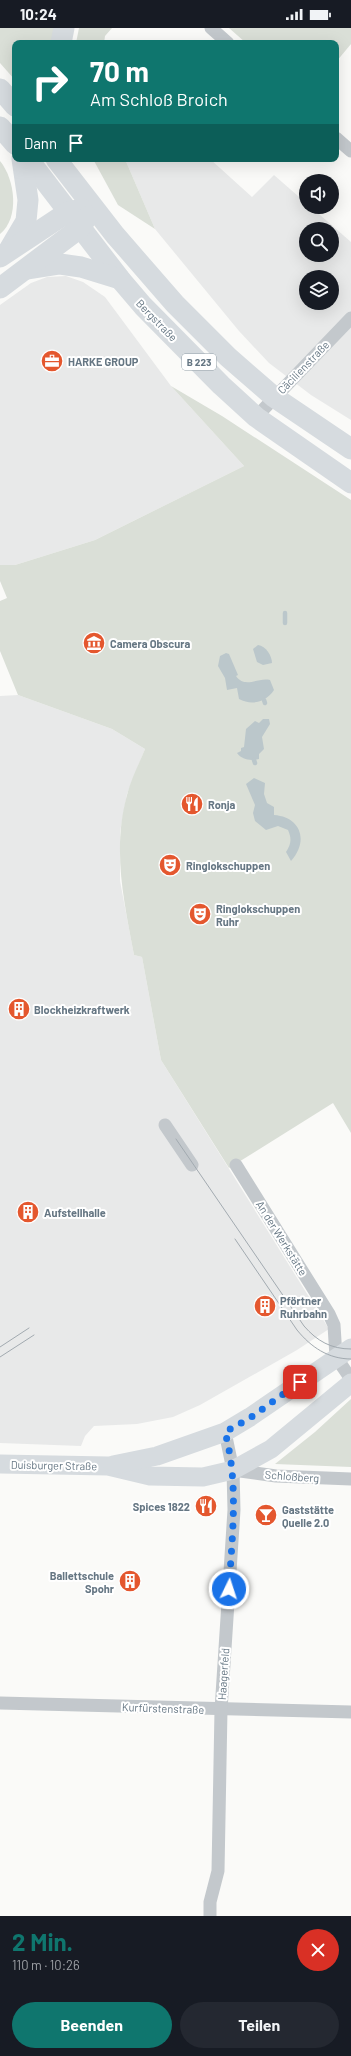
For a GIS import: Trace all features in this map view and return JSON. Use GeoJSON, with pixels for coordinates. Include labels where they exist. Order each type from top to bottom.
{"type":"FeatureCollection","features":[{"type":"Feature","properties":{"kind":"main road"},"geometry":{"type":"LineString","coordinates":[[62,40],[64,28]]}},
{"type":"Feature","properties":{"kind":"main road"},"geometry":{"type":"LineString","coordinates":[[0,89],[12,103]]}},
{"type":"Feature","properties":{"kind":"main road"},"geometry":{"type":"LineString","coordinates":[[0,126],[12,140]]}},
{"type":"Feature","properties":{"kind":"main road"},"geometry":{"type":"LineString","coordinates":[[4,254],[26,221],[28,200],[22,162]]}},
{"type":"Feature","properties":{"kind":"main road","name":"Bergstraße"},"geometry":{"type":"LineString","coordinates":[[30,162],[120,279],[215,379],[256,417],[351,483]]}},
{"type":"Feature","properties":{"kind":"main road"},"geometry":{"type":"LineString","coordinates":[[58,162],[94,206]]}},
{"type":"Feature","properties":{"kind":"main road"},"geometry":{"type":"LineString","coordinates":[[76,162],[94,206]]}},
{"type":"Feature","properties":{"kind":"main road"},"geometry":{"type":"LineString","coordinates":[[4,254],[74,220],[94,206]]}},
{"type":"Feature","properties":{"kind":"main road","name":"B 223"},"geometry":{"type":"LineString","coordinates":[[94,206],[115,235],[175,304],[228,357],[274,397],[351,449]]}},
{"type":"Feature","properties":{"kind":"main road"},"geometry":{"type":"LineString","coordinates":[[0,288],[22,271],[74,220]]}},
{"type":"Feature","properties":{"kind":"main road"},"geometry":{"type":"LineString","coordinates":[[22,271],[60,264],[81,267],[120,279]]}},
{"type":"Feature","properties":{"kind":"main road","name":"Duisburger Straße"},"geometry":{"type":"LineString","coordinates":[[108,1466],[157,1456],[225,1432],[256,1414],[344,1353]]}},
{"type":"Feature","properties":{"kind":"main road","name":"Duisburger Straße"},"geometry":{"type":"LineString","coordinates":[[0,1464],[108,1466],[150,1476],[203,1477],[233,1470],[271,1450],[351,1383]]}},
{"type":"Feature","properties":{"kind":"street"},"geometry":{"type":"LineString","coordinates":[[210,28],[224,40]]}},
{"type":"Feature","properties":{"kind":"street"},"geometry":{"type":"LineString","coordinates":[[339,141],[351,152]]}},
{"type":"Feature","properties":{"kind":"street","name":"Cäcilienstraße"},"geometry":{"type":"LineString","coordinates":[[256,417],[351,318]]}},
{"type":"Feature","properties":{"kind":"street"},"geometry":{"type":"LineString","coordinates":[[165,1125],[192,1165]]}},
{"type":"Feature","properties":{"kind":"street","name":"An der Werkstätte"},"geometry":{"type":"LineString","coordinates":[[236,1165],[329,1314],[344,1353]]}},
{"type":"Feature","properties":{"kind":"street"},"geometry":{"type":"LineString","coordinates":[[344,1353],[351,1380]]}},
{"type":"Feature","properties":{"kind":"street","name":"Haagerfeld"},"geometry":{"type":"LineString","coordinates":[[210,1916],[210,1902],[218,1871],[221,1710],[234,1510],[233,1470],[225,1432]]}},
{"type":"Feature","properties":{"kind":"street","name":"Schloßberg"},"geometry":{"type":"LineString","coordinates":[[233,1470],[276,1476],[351,1479]]}},
{"type":"Feature","properties":{"kind":"street","name":"Kurfürstenstraße"},"geometry":{"type":"LineString","coordinates":[[0,1704],[351,1712]]}},
{"type":"Feature","properties":{"kind":"shaded area"},"geometry":{"type":"Polygon","coordinates":[[[0,28],[56,28],[54,40],[12,40],[12,77],[0,63],[0,28]]]}},
{"type":"Feature","properties":{"kind":"shaded area"},"geometry":{"type":"Polygon","coordinates":[[[79,28],[112,28],[105,36],[104,40],[77,40],[79,28]]]}},
{"type":"Feature","properties":{"kind":"shaded area"},"geometry":{"type":"Polygon","coordinates":[[[229,28],[351,28],[351,44],[339,58],[339,40],[243,40],[229,28]]]}},
{"type":"Feature","properties":{"kind":"shaded area"},"geometry":{"type":"Polygon","coordinates":[[[0,161],[9,178],[12,188],[13,209],[11,218],[0,234],[0,161]]]}},
{"type":"Feature","properties":{"kind":"shaded area"},"geometry":{"type":"Polygon","coordinates":[[[95,162],[126,162],[155,229],[118,205],[95,162]]]}},
{"type":"Feature","properties":{"kind":"shaded area"},"geometry":{"type":"Polygon","coordinates":[[[126,162],[213,162],[252,197],[274,175],[299,197],[299,214],[319,214],[328,222],[299,222],[299,262],[339,262],[339,232],[351,242],[351,420],[311,395],[269,363],[239,331],[155,229],[126,162]]]}},
{"type":"Feature","properties":{"kind":"shaded area"},"geometry":{"type":"Polygon","coordinates":[[[66,276],[83,282],[105,297],[171,386],[244,466],[95,540],[15,565],[0,565],[0,305],[31,283],[47,277],[66,276]]]}},
{"type":"Feature","properties":{"kind":"shaded area"},"geometry":{"type":"Polygon","coordinates":[[[171,386],[222,416],[351,500],[351,1133],[333,1103],[229,1168],[161,1060],[142,957],[134,955],[123,895],[120,836],[129,789],[145,749],[112,729],[18,695],[0,651],[0,601],[7,598],[0,581],[0,565],[15,565],[95,540],[244,466],[171,386]]]}},
{"type":"Feature","properties":{"kind":"shaded area"},"geometry":{"type":"Polygon","coordinates":[[[258,645],[264,647],[268,652],[272,663],[263,665],[257,662],[253,649],[258,645]]]}},
{"type":"Feature","properties":{"kind":"shaded area"},"geometry":{"type":"Polygon","coordinates":[[[226,653],[229,654],[238,675],[236,676],[240,680],[243,682],[248,682],[270,680],[274,690],[271,694],[258,702],[249,702],[239,699],[237,688],[227,690],[225,678],[218,666],[220,656],[226,653]]]}},
{"type":"Feature","properties":{"kind":"shaded area"},"geometry":{"type":"Polygon","coordinates":[[[18,695],[112,729],[145,749],[127,794],[120,832],[120,881],[134,955],[142,957],[161,1060],[329,1329],[297,1350],[200,1405],[173,1417],[137,1424],[94,1426],[85,1436],[81,1446],[0,1443],[0,696],[18,695]]]}},
{"type":"Feature","properties":{"kind":"shaded area"},"geometry":{"type":"Polygon","coordinates":[[[263,719],[269,719],[270,724],[262,737],[264,749],[259,754],[259,759],[244,759],[237,753],[244,747],[246,729],[255,721],[259,723],[263,719]]]}},
{"type":"Feature","properties":{"kind":"shaded area"},"geometry":{"type":"Polygon","coordinates":[[[254,778],[265,783],[264,794],[267,803],[274,807],[274,815],[291,820],[299,831],[301,838],[300,846],[291,861],[286,852],[290,841],[288,830],[278,826],[266,830],[255,821],[253,813],[255,805],[246,784],[254,778]]]}},
{"type":"Feature","properties":{"kind":"shaded area"},"geometry":{"type":"Polygon","coordinates":[[[351,1399],[351,1467],[275,1464],[315,1432],[351,1399]]]}},
{"type":"Feature","properties":{"kind":"waterway"},"geometry":{"type":"LineString","coordinates":[[285,613],[285,623]]}},
{"type":"Feature","properties":{"kind":"tram line"},"geometry":{"type":"LineString","coordinates":[[176,1139],[304,1326],[319,1340],[331,1346],[351,1349]]}},
{"type":"Feature","properties":{"kind":"tram line"},"geometry":{"type":"LineString","coordinates":[[235,1239],[302,1336],[314,1347],[327,1354],[335,1357],[351,1359]]}},
{"type":"Feature","properties":{"kind":"tram line"},"geometry":{"type":"LineString","coordinates":[[0,1347],[29,1328]]}},
{"type":"Feature","properties":{"kind":"tram line"},"geometry":{"type":"LineString","coordinates":[[0,1357],[34,1335]]}},
{"type":"Feature","properties":{"kind":"place","name":"HARKE GROUP"},"geometry":{"type":"Point","coordinates":[52,361]}},
{"type":"Feature","properties":{"kind":"place","name":"Camera Obscura"},"geometry":{"type":"Point","coordinates":[94,643]}},
{"type":"Feature","properties":{"kind":"place","name":"Ronja"},"geometry":{"type":"Point","coordinates":[192,804]}},
{"type":"Feature","properties":{"kind":"place","name":"Ringlokschuppen"},"geometry":{"type":"Point","coordinates":[170,865]}},
{"type":"Feature","properties":{"kind":"place","name":"Ringlokschuppen Ruhr"},"geometry":{"type":"Point","coordinates":[200,914]}},
{"type":"Feature","properties":{"kind":"place","name":"Blockheizkraftwerk"},"geometry":{"type":"Point","coordinates":[19,1009]}},
{"type":"Feature","properties":{"kind":"place","name":"Aufstellhalle"},"geometry":{"type":"Point","coordinates":[28,1212]}},
{"type":"Feature","properties":{"kind":"place","name":"Pförtner Ruhrbahn"},"geometry":{"type":"Point","coordinates":[265,1306]}},
{"type":"Feature","properties":{"kind":"place","name":"Spices 1822"},"geometry":{"type":"Point","coordinates":[206,1506]}},
{"type":"Feature","properties":{"kind":"place","name":"Gaststätte Quelle 2.0"},"geometry":{"type":"Point","coordinates":[266,1515]}},
{"type":"Feature","properties":{"kind":"place","name":"Ballettschule Spohr"},"geometry":{"type":"Point","coordinates":[130,1581]}},
{"type":"Feature","properties":{"kind":"route"},"geometry":{"type":"LineString","coordinates":[[229,1589],[234,1500],[231,1453],[225,1432],[250,1418],[300,1382]]}}]}
